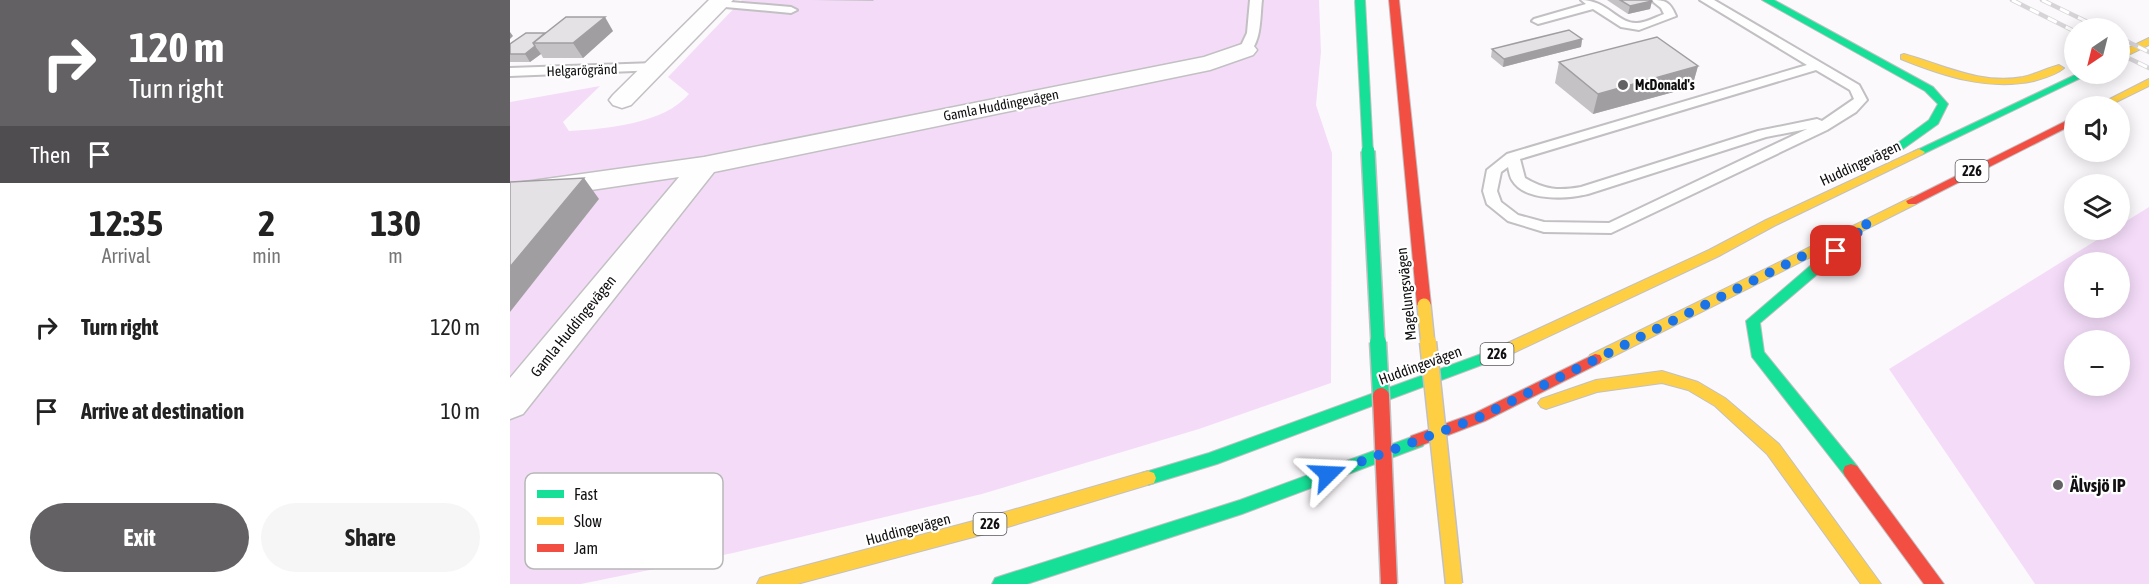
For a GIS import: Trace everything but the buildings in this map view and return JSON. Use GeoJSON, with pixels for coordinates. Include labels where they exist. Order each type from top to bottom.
{"type":"FeatureCollection","features":[{"type":"Feature","properties":{"kind":"main road","name":"Magelungsvägen"},"geometry":{"type":"LineString","coordinates":[[1360,0],[1375,250],[1389,584]]}},
{"type":"Feature","properties":{"kind":"main road","name":"Magelungsvägen"},"geometry":{"type":"LineString","coordinates":[[1394,0],[1454,584]]}},
{"type":"Feature","properties":{"kind":"main road"},"geometry":{"type":"LineString","coordinates":[[1767,0],[1929,89],[1943,104],[1934,122],[1911,140],[1770,223]]}},
{"type":"Feature","properties":{"kind":"main road"},"geometry":{"type":"LineString","coordinates":[[1793,0],[1891,51],[1929,68],[1956,76],[2000,81],[2029,80],[2064,65]]}},
{"type":"Feature","properties":{"kind":"main road"},"geometry":{"type":"LineString","coordinates":[[2130,51],[2149,41]]}},
{"type":"Feature","properties":{"kind":"main road"},"geometry":{"type":"LineString","coordinates":[[2121,96],[2149,82]]}},
{"type":"Feature","properties":{"kind":"main road","name":"Huddingevägen"},"geometry":{"type":"LineString","coordinates":[[766,584],[981,527],[1222,455],[1495,355],[1714,253],[1770,223],[2064,83]]}},
{"type":"Feature","properties":{"kind":"main road","name":"226"},"geometry":{"type":"LineString","coordinates":[[1001,584],[1242,507],[1480,417],[2064,125]]}},
{"type":"Feature","properties":{"kind":"main road"},"geometry":{"type":"LineString","coordinates":[[1869,223],[1753,321],[1757,353],[1829,441],[1935,584]]}},
{"type":"Feature","properties":{"kind":"main road"},"geometry":{"type":"LineString","coordinates":[[1480,417],[1532,407],[1596,386],[1662,377],[1693,386],[1719,402],[1773,449],[1872,584]]}},
{"type":"Feature","properties":{"kind":"street","name":"Helgarögränd"},"geometry":{"type":"LineString","coordinates":[[621,100],[720,2]]}},
{"type":"Feature","properties":{"kind":"street","name":"Gamla Huddingevägen"},"geometry":{"type":"LineString","coordinates":[[510,193],[704,165],[1210,63],[1245,50]]}},
{"type":"Feature","properties":{"kind":"street","name":"Gamla Huddingevägen"},"geometry":{"type":"LineString","coordinates":[[510,405],[704,165]]}},
{"type":"Feature","properties":{"kind":"lane","name":"Gamla Huddingevägen"},"geometry":{"type":"LineString","coordinates":[[1245,50],[1253,33],[1257,0]]}},
{"type":"Feature","properties":{"kind":"lane"},"geometry":{"type":"LineString","coordinates":[[1538,21],[1591,3],[1625,25],[1639,27],[1670,16],[1666,6],[1657,0]]}},
{"type":"Feature","properties":{"kind":"lane"},"geometry":{"type":"LineString","coordinates":[[1706,0],[1855,88],[1861,100],[1836,119],[1611,228],[1544,227],[1513,218],[1494,204],[1490,190],[1494,170],[1512,157],[1817,66]]}},
{"type":"Feature","properties":{"kind":"lane"},"geometry":{"type":"LineString","coordinates":[[720,2],[791,10]]}},
{"type":"Feature","properties":{"kind":"lane","name":"Helgarögränd"},"geometry":{"type":"LineString","coordinates":[[510,72],[655,67]]}},
{"type":"Feature","properties":{"kind":"lane"},"geometry":{"type":"LineString","coordinates":[[1512,157],[1519,180],[1537,191],[1560,195],[1605,184],[1763,134],[1836,119]]}},
{"type":"Feature","properties":{"kind":"shaded area"},"geometry":{"type":"Polygon","coordinates":[[[742,0],[1319,0],[1321,52],[1316,105],[1332,153],[1331,383],[1199,429],[982,494],[723,555],[723,473],[525,473],[525,569],[655,569],[581,584],[510,584],[510,102],[600,86],[563,122],[569,131],[599,129],[650,118],[678,104],[689,94],[668,77],[742,0]]]}},
{"type":"Feature","properties":{"kind":"shaded area","name":"Älvsjö IP"},"geometry":{"type":"Polygon","coordinates":[[[2149,207],[2149,584],[2035,584],[1889,369],[2064,260],[2064,318],[2130,318],[2130,252],[2078,252],[2097,240],[2130,240],[2130,219],[2149,207]]]}},
{"type":"Feature","properties":{"kind":"railway"},"geometry":{"type":"LineString","coordinates":[[2012,0],[2064,26]]}},
{"type":"Feature","properties":{"kind":"railway"},"geometry":{"type":"LineString","coordinates":[[2042,0],[2079,18]]}},
{"type":"Feature","properties":{"kind":"railway"},"geometry":{"type":"LineString","coordinates":[[2130,43],[2149,52]]}},
{"type":"Feature","properties":{"kind":"railway"},"geometry":{"type":"LineString","coordinates":[[2130,59],[2149,68]]}},
{"type":"Feature","properties":{"kind":"traffic: fast"},"geometry":{"type":"LineString","coordinates":[[1360,0],[1381,396]]}},
{"type":"Feature","properties":{"kind":"traffic: fast"},"geometry":{"type":"LineString","coordinates":[[1767,0],[1929,89],[1943,104],[1934,122],[1899,147]]}},
{"type":"Feature","properties":{"kind":"traffic: fast"},"geometry":{"type":"LineString","coordinates":[[1919,152],[2064,83]]}},
{"type":"Feature","properties":{"kind":"traffic: fast"},"geometry":{"type":"LineString","coordinates":[[1829,257],[1753,321],[1757,353],[1851,471]]}},
{"type":"Feature","properties":{"kind":"traffic: fast"},"geometry":{"type":"LineString","coordinates":[[1148,478],[1211,459],[1506,350]]}},
{"type":"Feature","properties":{"kind":"traffic: fast"},"geometry":{"type":"LineString","coordinates":[[1001,584],[1242,507],[1417,441]]}},
{"type":"Feature","properties":{"kind":"traffic: slow"},"geometry":{"type":"LineString","coordinates":[[2130,51],[2149,41]]}},
{"type":"Feature","properties":{"kind":"traffic: slow"},"geometry":{"type":"LineString","coordinates":[[1904,57],[1961,76],[2001,82],[2040,76],[2059,68]]}},
{"type":"Feature","properties":{"kind":"traffic: slow"},"geometry":{"type":"LineString","coordinates":[[2121,96],[2149,82]]}},
{"type":"Feature","properties":{"kind":"traffic: slow"},"geometry":{"type":"LineString","coordinates":[[1506,350],[1714,253],[1770,223],[1919,152]]}},
{"type":"Feature","properties":{"kind":"traffic: slow"},"geometry":{"type":"LineString","coordinates":[[1595,359],[1912,201]]}},
{"type":"Feature","properties":{"kind":"traffic: slow"},"geometry":{"type":"LineString","coordinates":[[1424,305],[1454,584]]}},
{"type":"Feature","properties":{"kind":"traffic: slow"},"geometry":{"type":"LineString","coordinates":[[1546,403],[1596,386],[1662,377],[1693,386],[1720,402],[1773,449],[1872,584]]}},
{"type":"Feature","properties":{"kind":"traffic: slow"},"geometry":{"type":"LineString","coordinates":[[766,584],[981,527],[1148,478]]}},
{"type":"Feature","properties":{"kind":"traffic: jam"},"geometry":{"type":"LineString","coordinates":[[1394,0],[1424,305]]}},
{"type":"Feature","properties":{"kind":"traffic: jam"},"geometry":{"type":"LineString","coordinates":[[1912,201],[2064,125]]}},
{"type":"Feature","properties":{"kind":"traffic: jam"},"geometry":{"type":"LineString","coordinates":[[1417,441],[1480,417],[1595,359]]}},
{"type":"Feature","properties":{"kind":"traffic: jam"},"geometry":{"type":"LineString","coordinates":[[1381,396],[1389,584]]}},
{"type":"Feature","properties":{"kind":"traffic: jam"},"geometry":{"type":"LineString","coordinates":[[1851,471],[1935,584]]}},
{"type":"Feature","properties":{"kind":"place","name":"McDonald's"},"geometry":{"type":"Point","coordinates":[1623,85]}},
{"type":"Feature","properties":{"kind":"place","name":"Älvsjö IP"},"geometry":{"type":"Point","coordinates":[2058,485]}},
{"type":"Feature","properties":{"kind":"route"},"geometry":{"type":"LineString","coordinates":[[1328,474],[1480,417],[1869,223],[1836,251]]}}]}
